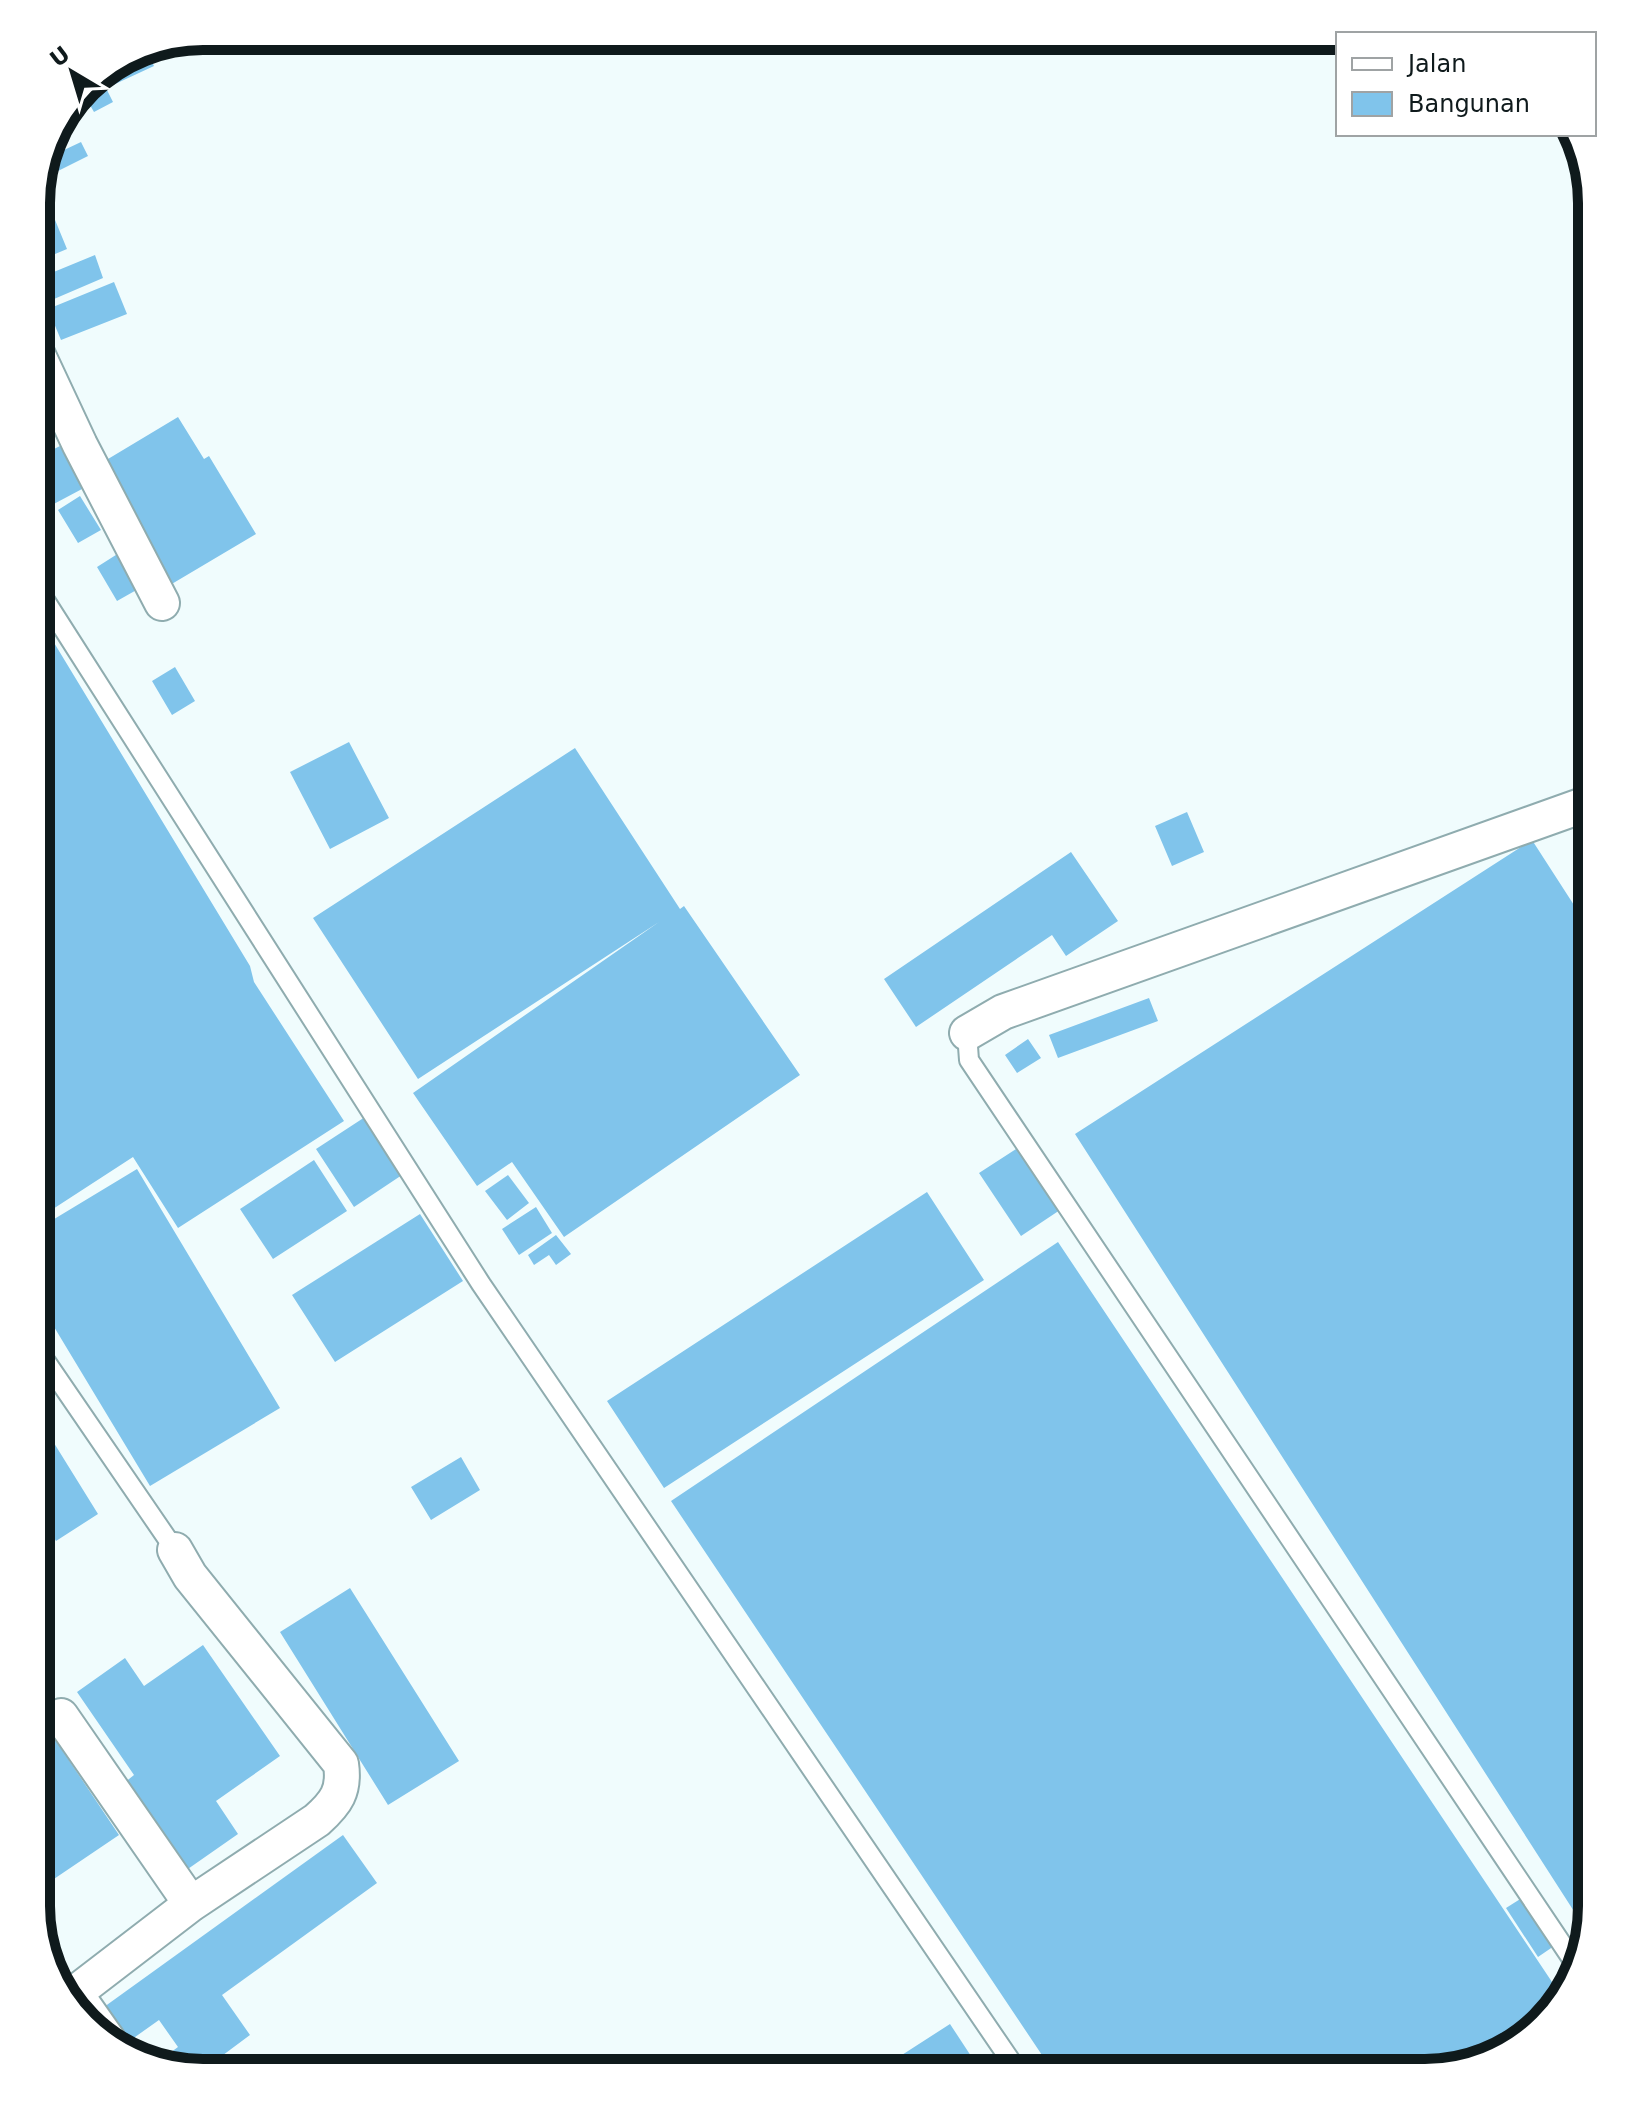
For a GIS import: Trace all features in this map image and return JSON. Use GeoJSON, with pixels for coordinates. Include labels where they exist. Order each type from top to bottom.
{"type":"FeatureCollection","features":[{"type":"Feature","properties":{"kind":"street"},"geometry":{"type":"LineString","coordinates":[[50,381],[162,603]]}},
{"type":"Feature","properties":{"kind":"street"},"geometry":{"type":"LineString","coordinates":[[967,1033],[1003,1012],[1578,807]]}},
{"type":"Feature","properties":{"kind":"street"},"geometry":{"type":"LineString","coordinates":[[76,1991],[191,1904],[317,1820],[332,1807],[341,1791],[341,1764],[190,1576],[175,1550]]}},
{"type":"Feature","properties":{"kind":"street"},"geometry":{"type":"LineString","coordinates":[[61,1716],[191,1904]]}},
{"type":"Feature","properties":{"kind":"lane"},"geometry":{"type":"LineString","coordinates":[[50,608],[481,1284],[1009,2059]]}},
{"type":"Feature","properties":{"kind":"lane"},"geometry":{"type":"LineString","coordinates":[[967,1033],[969,1060],[1570,1955]]}},
{"type":"Feature","properties":{"kind":"lane"},"geometry":{"type":"LineString","coordinates":[[50,1367],[175,1550]]}},
{"type":"Feature","properties":{"kind":"building"},"geometry":{"type":"Polygon","coordinates":[[[180,52],[161,60],[159,56],[180,52]]]}},
{"type":"Feature","properties":{"kind":"building"},"geometry":{"type":"Polygon","coordinates":[[[151,59],[154,66],[112,85],[112,80],[126,70],[151,59]]]}},
{"type":"Feature","properties":{"kind":"building"},"geometry":{"type":"Polygon","coordinates":[[[81,142],[88,156],[53,174],[59,152],[81,142]]]}},
{"type":"Feature","properties":{"kind":"building"},"geometry":{"type":"Polygon","coordinates":[[[53,215],[67,249],[50,256],[50,216],[53,215]]]}},
{"type":"Feature","properties":{"kind":"building"},"geometry":{"type":"Polygon","coordinates":[[[95,255],[103,278],[54,299],[50,290],[50,274],[95,255]]]}},
{"type":"Feature","properties":{"kind":"building"},"geometry":{"type":"Polygon","coordinates":[[[114,282],[127,314],[61,340],[50,308],[114,282]]]}},
{"type":"Feature","properties":{"kind":"building"},"geometry":{"type":"Polygon","coordinates":[[[178,417],[204,459],[209,456],[256,534],[165,588],[103,462],[178,417]]]}},
{"type":"Feature","properties":{"kind":"building"},"geometry":{"type":"Polygon","coordinates":[[[60,446],[82,489],[50,506],[50,451],[60,446]]]}},
{"type":"Feature","properties":{"kind":"building"},"geometry":{"type":"Polygon","coordinates":[[[80,496],[101,530],[78,543],[58,510],[80,496]]]}},
{"type":"Feature","properties":{"kind":"building"},"geometry":{"type":"Polygon","coordinates":[[[119,553],[140,588],[117,601],[97,567],[119,553]]]}},
{"type":"Feature","properties":{"kind":"building"},"geometry":{"type":"Polygon","coordinates":[[[50,636],[250,966],[254,982],[344,1121],[178,1228],[133,1157],[50,1211],[50,636]]]}},
{"type":"Feature","properties":{"kind":"building"},"geometry":{"type":"Polygon","coordinates":[[[175,667],[195,701],[172,715],[152,681],[175,667]]]}},
{"type":"Feature","properties":{"kind":"building"},"geometry":{"type":"Polygon","coordinates":[[[349,742],[389,818],[330,849],[290,772],[349,742]]]}},
{"type":"Feature","properties":{"kind":"building"},"geometry":{"type":"Polygon","coordinates":[[[575,748],[680,909],[684,906],[800,1075],[564,1237],[512,1162],[477,1186],[413,1093],[659,922],[418,1079],[313,918],[575,748]]]}},
{"type":"Feature","properties":{"kind":"building"},"geometry":{"type":"Polygon","coordinates":[[[1187,812],[1204,852],[1172,866],[1155,826],[1187,812]]]}},
{"type":"Feature","properties":{"kind":"building"},"geometry":{"type":"Polygon","coordinates":[[[1532,840],[1578,911],[1577,1917],[1075,1134],[1532,840]]]}},
{"type":"Feature","properties":{"kind":"building"},"geometry":{"type":"Polygon","coordinates":[[[1071,852],[1118,921],[1066,956],[1052,935],[916,1027],[884,979],[1071,852]]]}},
{"type":"Feature","properties":{"kind":"building"},"geometry":{"type":"Polygon","coordinates":[[[1149,998],[1158,1021],[1058,1058],[1049,1035],[1149,998]]]}},
{"type":"Feature","properties":{"kind":"building"},"geometry":{"type":"Polygon","coordinates":[[[1028,1039],[1041,1058],[1017,1073],[1005,1055],[1028,1039]]]}},
{"type":"Feature","properties":{"kind":"building"},"geometry":{"type":"Polygon","coordinates":[[[365,1117],[402,1175],[354,1207],[316,1149],[365,1117]]]}},
{"type":"Feature","properties":{"kind":"building"},"geometry":{"type":"Polygon","coordinates":[[[1019,1147],[1060,1210],[1021,1236],[979,1173],[1019,1147]]]}},
{"type":"Feature","properties":{"kind":"building"},"geometry":{"type":"Polygon","coordinates":[[[314,1160],[347,1211],[273,1259],[240,1209],[314,1160]]]}},
{"type":"Feature","properties":{"kind":"building"},"geometry":{"type":"Polygon","coordinates":[[[137,1169],[280,1408],[150,1486],[50,1320],[50,1222],[137,1169]]]}},
{"type":"Feature","properties":{"kind":"building"},"geometry":{"type":"Polygon","coordinates":[[[508,1175],[529,1203],[507,1220],[485,1191],[508,1175]]]}},
{"type":"Feature","properties":{"kind":"building"},"geometry":{"type":"Polygon","coordinates":[[[927,1192],[984,1280],[664,1488],[607,1401],[927,1192]]]}},
{"type":"Feature","properties":{"kind":"building"},"geometry":{"type":"Polygon","coordinates":[[[536,1207],[552,1233],[519,1255],[502,1229],[536,1207]]]}},
{"type":"Feature","properties":{"kind":"building"},"geometry":{"type":"Polygon","coordinates":[[[420,1214],[463,1281],[335,1362],[292,1295],[420,1214]]]}},
{"type":"Feature","properties":{"kind":"building"},"geometry":{"type":"Polygon","coordinates":[[[556,1235],[571,1254],[556,1265],[549,1255],[534,1265],[528,1255],[556,1235]]]}},
{"type":"Feature","properties":{"kind":"building"},"geometry":{"type":"Polygon","coordinates":[[[1058,1242],[1555,1987],[1533,2014],[1502,2039],[1465,2054],[1445,2058],[1045,2059],[671,1501],[1058,1242]]]}},
{"type":"Feature","properties":{"kind":"building"},"geometry":{"type":"Polygon","coordinates":[[[50,1437],[98,1514],[56,1541],[50,1531],[50,1437]]]}},
{"type":"Feature","properties":{"kind":"building"},"geometry":{"type":"Polygon","coordinates":[[[461,1457],[480,1490],[431,1520],[411,1487],[461,1457]]]}},
{"type":"Feature","properties":{"kind":"building"},"geometry":{"type":"Polygon","coordinates":[[[350,1588],[459,1761],[388,1805],[280,1632],[350,1588]]]}},
{"type":"Feature","properties":{"kind":"building"},"geometry":{"type":"Polygon","coordinates":[[[203,1645],[280,1756],[216,1801],[238,1834],[185,1871],[124,1783],[134,1775],[77,1692],[125,1658],[144,1686],[203,1645]]]}},
{"type":"Feature","properties":{"kind":"building"},"geometry":{"type":"Polygon","coordinates":[[[50,1732],[119,1835],[50,1882],[50,1732]]]}},
{"type":"Feature","properties":{"kind":"building"},"geometry":{"type":"Polygon","coordinates":[[[343,1835],[377,1883],[222,1995],[250,2035],[218,2059],[167,2055],[178,2047],[159,2020],[130,2041],[126,2039],[104,2007],[343,1835]]]}},
{"type":"Feature","properties":{"kind":"building"},"geometry":{"type":"Polygon","coordinates":[[[1525,1896],[1557,1944],[1538,1957],[1506,1908],[1525,1896]]]}},
{"type":"Feature","properties":{"kind":"building"},"geometry":{"type":"Polygon","coordinates":[[[950,2024],[971,2056],[966,2059],[896,2059],[950,2024]]]}}]}
